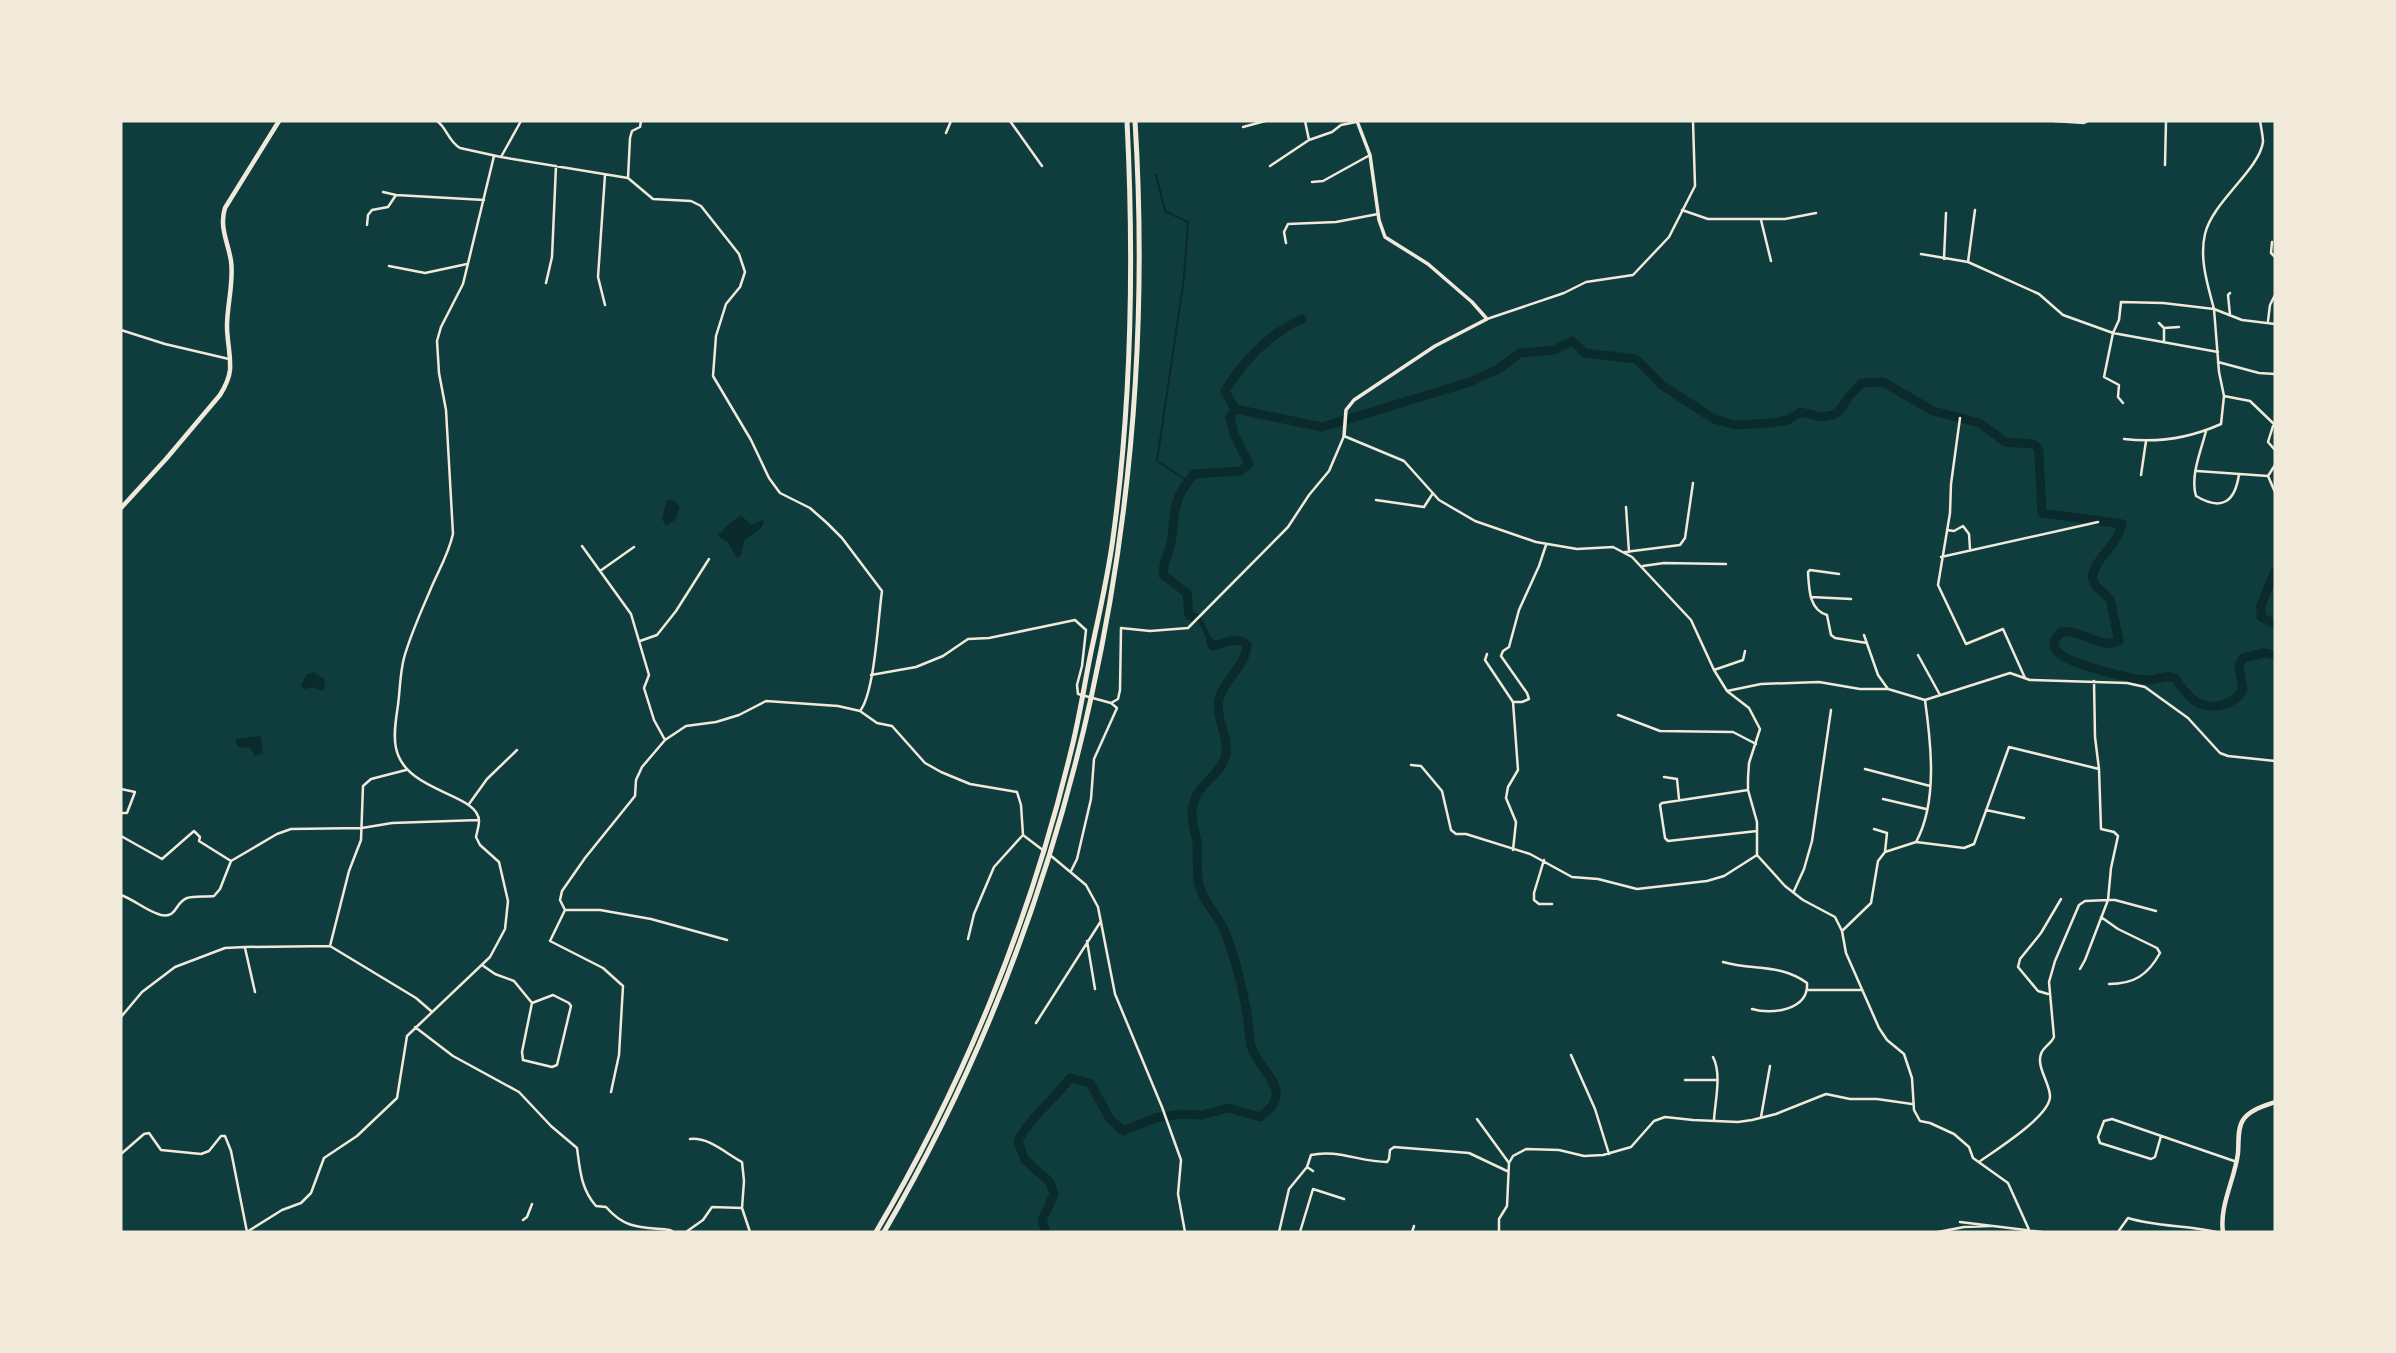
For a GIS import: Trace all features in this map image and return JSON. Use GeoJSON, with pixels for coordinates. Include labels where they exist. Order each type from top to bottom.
{"type":"FeatureCollection","features":[{"type":"Feature","properties":{"kind":"highway"},"geometry":{"type":"LineString","coordinates":[[876,1232],[930,1132],[988,1014],[1071,754],[1104,587],[1117,500],[1132,255],[1127,121]]}},
{"type":"Feature","properties":{"kind":"highway"},"geometry":{"type":"LineString","coordinates":[[884,1232],[952,1103],[1042,879],[1079,756],[1109,608],[1125,509],[1139,330],[1140,204],[1135,121]]}},
{"type":"Feature","properties":{"kind":"main road"},"geometry":{"type":"LineString","coordinates":[[121,508],[166,460],[220,395],[228,381],[227,326],[231,259],[224,237],[222,216],[279,121]]}},
{"type":"Feature","properties":{"kind":"main road"},"geometry":{"type":"LineString","coordinates":[[2223,1232],[2223,1212],[2236,1162],[2242,1121],[2257,1109],[2275,1102]]}},
{"type":"Feature","properties":{"kind":"street"},"geometry":{"type":"LineString","coordinates":[[437,121],[444,127],[454,145],[468,151],[628,178],[653,199],[691,201],[701,206],[738,254],[745,272],[740,287],[726,304],[716,336],[713,376],[780,493],[810,508],[827,523],[842,538],[882,591],[871,675],[865,705],[860,711]]}},
{"type":"Feature","properties":{"kind":"street"},"geometry":{"type":"LineString","coordinates":[[501,157],[521,121]]}},
{"type":"Feature","properties":{"kind":"street"},"geometry":{"type":"LineString","coordinates":[[628,178],[630,138],[632,131],[640,127],[640,121]]}},
{"type":"Feature","properties":{"kind":"street"},"geometry":{"type":"LineString","coordinates":[[946,133],[951,121]]}},
{"type":"Feature","properties":{"kind":"street"},"geometry":{"type":"LineString","coordinates":[[1010,121],[1042,166]]}},
{"type":"Feature","properties":{"kind":"street"},"geometry":{"type":"LineString","coordinates":[[1243,127],[1265,121]]}},
{"type":"Feature","properties":{"kind":"street"},"geometry":{"type":"LineString","coordinates":[[1305,121],[1309,140]]}},
{"type":"Feature","properties":{"kind":"street"},"geometry":{"type":"LineString","coordinates":[[1270,166],[1309,140],[1332,132],[1341,125],[1358,121],[1370,155],[1378,214],[1385,237],[1428,264],[1472,302],[1487,319]]}},
{"type":"Feature","properties":{"kind":"street"},"geometry":{"type":"LineString","coordinates":[[1111,703],[1118,699],[1120,690],[1121,628],[1150,631],[1188,628],[1288,527],[1329,471],[1344,433],[1346,410],[1354,400],[1435,346],[1487,319],[1564,293],[1586,282],[1633,275],[1669,237],[1695,186],[1693,121]]}},
{"type":"Feature","properties":{"kind":"street"},"geometry":{"type":"LineString","coordinates":[[2054,121],[2088,121]]}},
{"type":"Feature","properties":{"kind":"street"},"geometry":{"type":"LineString","coordinates":[[2165,165],[2166,121]]}},
{"type":"Feature","properties":{"kind":"street"},"geometry":{"type":"LineString","coordinates":[[2124,439],[2146,442],[2206,430],[2221,424],[2224,397],[2214,309],[2204,273],[2205,235],[2211,220],[2232,188],[2253,165],[2263,143],[2260,121]]}},
{"type":"Feature","properties":{"kind":"street"},"geometry":{"type":"LineString","coordinates":[[1312,182],[1318,183],[1337,175],[1370,155]]}},
{"type":"Feature","properties":{"kind":"street"},"geometry":{"type":"LineString","coordinates":[[121,1154],[144,1134],[149,1133],[161,1150],[201,1154],[209,1151],[221,1136],[225,1136],[231,1151],[247,1232],[282,1210],[301,1203],[310,1193],[324,1158],[357,1136],[397,1098],[407,1036],[490,957],[505,929],[508,901],[499,862],[480,845],[476,837],[480,820],[469,804],[416,779],[407,770],[395,747],[405,657],[429,592],[450,550],[453,534],[446,410],[439,373],[438,341],[441,327],[463,284],[494,156]]}},
{"type":"Feature","properties":{"kind":"street"},"geometry":{"type":"LineString","coordinates":[[546,283],[552,257],[556,166]]}},
{"type":"Feature","properties":{"kind":"street"},"geometry":{"type":"LineString","coordinates":[[605,175],[598,277],[605,305]]}},
{"type":"Feature","properties":{"kind":"street"},"geometry":{"type":"LineString","coordinates":[[383,192],[484,200]]}},
{"type":"Feature","properties":{"kind":"street"},"geometry":{"type":"LineString","coordinates":[[367,225],[368,215],[372,210],[388,207],[396,195]]}},
{"type":"Feature","properties":{"kind":"street"},"geometry":{"type":"LineString","coordinates":[[1682,209],[1708,219],[1786,219],[1816,213]]}},
{"type":"Feature","properties":{"kind":"street"},"geometry":{"type":"LineString","coordinates":[[1968,262],[1975,211]]}},
{"type":"Feature","properties":{"kind":"street"},"geometry":{"type":"LineString","coordinates":[[1286,243],[1284,232],[1288,224],[1336,222],[1378,214]]}},
{"type":"Feature","properties":{"kind":"street"},"geometry":{"type":"LineString","coordinates":[[1944,259],[1946,214]]}},
{"type":"Feature","properties":{"kind":"street"},"geometry":{"type":"LineString","coordinates":[[1761,219],[1771,261]]}},
{"type":"Feature","properties":{"kind":"street"},"geometry":{"type":"LineString","coordinates":[[2272,242],[2271,253],[2275,257]]}},
{"type":"Feature","properties":{"kind":"street"},"geometry":{"type":"LineString","coordinates":[[1921,254],[1968,262],[2039,294],[2063,315],[2125,337],[2164,341],[2217,352]]}},
{"type":"Feature","properties":{"kind":"street"},"geometry":{"type":"LineString","coordinates":[[389,266],[425,273],[467,264]]}},
{"type":"Feature","properties":{"kind":"street"},"geometry":{"type":"LineString","coordinates":[[2230,293],[2230,316]]}},
{"type":"Feature","properties":{"kind":"street"},"geometry":{"type":"LineString","coordinates":[[2268,321],[2270,305],[2275,295]]}},
{"type":"Feature","properties":{"kind":"street"},"geometry":{"type":"LineString","coordinates":[[2123,403],[2118,397],[2119,385],[2104,377],[2121,302],[2163,303],[2214,309],[2242,320],[2268,321],[2275,324]]}},
{"type":"Feature","properties":{"kind":"street"},"geometry":{"type":"LineString","coordinates":[[2159,323],[2164,328],[2164,341]]}},
{"type":"Feature","properties":{"kind":"street"},"geometry":{"type":"LineString","coordinates":[[2164,328],[2179,327]]}},
{"type":"Feature","properties":{"kind":"street"},"geometry":{"type":"LineString","coordinates":[[121,330],[165,344],[229,359]]}},
{"type":"Feature","properties":{"kind":"street"},"geometry":{"type":"LineString","coordinates":[[2218,362],[2259,373],[2275,374]]}},
{"type":"Feature","properties":{"kind":"street"},"geometry":{"type":"LineString","coordinates":[[2224,397],[2250,401],[2274,425],[2268,442],[2275,450]]}},
{"type":"Feature","properties":{"kind":"street"},"geometry":{"type":"LineString","coordinates":[[1961,418],[1938,586],[1966,644],[2003,629],[2025,678]]}},
{"type":"Feature","properties":{"kind":"street"},"geometry":{"type":"LineString","coordinates":[[2206,430],[2193,488],[2196,496],[2206,502],[2221,505],[2234,492],[2239,474]]}},
{"type":"Feature","properties":{"kind":"street"},"geometry":{"type":"LineString","coordinates":[[1344,433],[1404,461],[1450,509],[1475,522],[1546,544],[1577,549],[1604,545],[1627,552],[1691,620],[1727,691],[1749,708],[1760,729],[1749,763],[1748,790],[1757,822],[1757,855],[1794,893],[1835,917],[1842,932],[1846,953],[1887,1040],[1904,1054],[1912,1078],[1913,1110],[1920,1121],[1954,1134],[1969,1147],[1973,1158],[2008,1183],[2031,1231]]}},
{"type":"Feature","properties":{"kind":"street"},"geometry":{"type":"LineString","coordinates":[[2141,475],[2146,442]]}},
{"type":"Feature","properties":{"kind":"street"},"geometry":{"type":"LineString","coordinates":[[2268,476],[2275,465]]}},
{"type":"Feature","properties":{"kind":"street"},"geometry":{"type":"LineString","coordinates":[[2197,471],[2268,476]]}},
{"type":"Feature","properties":{"kind":"street"},"geometry":{"type":"LineString","coordinates":[[2268,476],[2275,492]]}},
{"type":"Feature","properties":{"kind":"street"},"geometry":{"type":"LineString","coordinates":[[1627,552],[1680,545],[1685,538],[1693,483]]}},
{"type":"Feature","properties":{"kind":"street"},"geometry":{"type":"LineString","coordinates":[[1376,500],[1424,508],[1433,493]]}},
{"type":"Feature","properties":{"kind":"street"},"geometry":{"type":"LineString","coordinates":[[1626,507],[1627,552]]}},
{"type":"Feature","properties":{"kind":"street"},"geometry":{"type":"LineString","coordinates":[[1941,557],[2098,522]]}},
{"type":"Feature","properties":{"kind":"street"},"geometry":{"type":"LineString","coordinates":[[1947,530],[1954,531],[1963,526],[1969,534],[1970,550]]}},
{"type":"Feature","properties":{"kind":"street"},"geometry":{"type":"LineString","coordinates":[[1513,702],[1529,699],[1501,656],[1509,647],[1519,610],[1546,544]]}},
{"type":"Feature","properties":{"kind":"street"},"geometry":{"type":"LineString","coordinates":[[582,546],[631,614],[649,675],[643,688],[653,720],[665,740]]}},
{"type":"Feature","properties":{"kind":"street"},"geometry":{"type":"LineString","coordinates":[[600,571],[634,547]]}},
{"type":"Feature","properties":{"kind":"street"},"geometry":{"type":"LineString","coordinates":[[640,641],[657,635],[676,611],[709,559]]}},
{"type":"Feature","properties":{"kind":"street"},"geometry":{"type":"LineString","coordinates":[[1643,566],[1664,563],[1726,565]]}},
{"type":"Feature","properties":{"kind":"street"},"geometry":{"type":"LineString","coordinates":[[1839,574],[1810,570],[1808,572],[1812,604],[1819,612],[1827,615],[1831,635],[1835,638],[1867,643]]}},
{"type":"Feature","properties":{"kind":"street"},"geometry":{"type":"LineString","coordinates":[[1811,597],[1851,599]]}},
{"type":"Feature","properties":{"kind":"street"},"geometry":{"type":"LineString","coordinates":[[871,675],[916,667],[943,656],[968,639],[989,638],[1074,620],[1086,630],[1077,685],[1078,694],[1111,703],[1117,708],[1094,759],[1091,799],[1077,859],[1069,870]]}},
{"type":"Feature","properties":{"kind":"street"},"geometry":{"type":"LineString","coordinates":[[1864,635],[1878,675],[1888,689]]}},
{"type":"Feature","properties":{"kind":"street"},"geometry":{"type":"LineString","coordinates":[[1714,670],[1743,660],[1745,651]]}},
{"type":"Feature","properties":{"kind":"street"},"geometry":{"type":"LineString","coordinates":[[1487,654],[1485,660],[1513,702],[1518,770],[1508,787],[1506,799],[1516,822],[1513,850]]}},
{"type":"Feature","properties":{"kind":"street"},"geometry":{"type":"LineString","coordinates":[[1918,655],[1940,695]]}},
{"type":"Feature","properties":{"kind":"street"},"geometry":{"type":"LineString","coordinates":[[1727,691],[1761,684],[1819,682],[1860,689],[1888,689],[1925,700],[2010,673],[2025,678],[2127,683],[2145,687],[2188,718],[2220,753],[2275,761]]}},
{"type":"Feature","properties":{"kind":"street"},"geometry":{"type":"LineString","coordinates":[[2080,969],[2108,900],[2111,867],[2118,836],[2114,832],[2101,829],[2094,681]]}},
{"type":"Feature","properties":{"kind":"street"},"geometry":{"type":"LineString","coordinates":[[1916,842],[1930,786],[1930,731],[1925,700]]}},
{"type":"Feature","properties":{"kind":"street"},"geometry":{"type":"LineString","coordinates":[[565,910],[560,900],[562,891],[635,796],[636,780],[642,767],[665,740],[686,726],[716,722],[766,701],[838,706],[860,711],[877,723],[892,726],[925,763],[941,772],[970,784],[1017,792],[1021,805],[1023,835],[994,867],[974,914],[968,939]]}},
{"type":"Feature","properties":{"kind":"street"},"geometry":{"type":"LineString","coordinates":[[1794,893],[1812,841],[1831,710]]}},
{"type":"Feature","properties":{"kind":"street"},"geometry":{"type":"LineString","coordinates":[[1618,715],[1660,731],[1733,732],[1756,744]]}},
{"type":"Feature","properties":{"kind":"street"},"geometry":{"type":"LineString","coordinates":[[1885,852],[1916,842],[1970,847],[1974,844],[2009,747],[2099,769]]}},
{"type":"Feature","properties":{"kind":"street"},"geometry":{"type":"LineString","coordinates":[[469,804],[487,779],[517,750]]}},
{"type":"Feature","properties":{"kind":"street"},"geometry":{"type":"LineString","coordinates":[[1411,765],[1421,766],[1442,791],[1451,830],[1456,834],[1466,834],[1530,854],[1572,877],[1598,879],[1637,889],[1707,881],[1724,876],[1757,855]]}},
{"type":"Feature","properties":{"kind":"street"},"geometry":{"type":"LineString","coordinates":[[1865,769],[1930,786]]}},
{"type":"Feature","properties":{"kind":"street"},"geometry":{"type":"LineString","coordinates":[[330,946],[347,876],[361,840],[361,796],[365,782],[407,770]]}},
{"type":"Feature","properties":{"kind":"street"},"geometry":{"type":"LineString","coordinates":[[1664,777],[1675,777],[1679,799]]}},
{"type":"Feature","properties":{"kind":"street"},"geometry":{"type":"LineString","coordinates":[[121,789],[135,792],[127,813],[121,813]]}},
{"type":"Feature","properties":{"kind":"street"},"geometry":{"type":"LineString","coordinates":[[1748,790],[1679,799],[1660,805],[1665,838],[1668,841],[1757,831]]}},
{"type":"Feature","properties":{"kind":"street"},"geometry":{"type":"LineString","coordinates":[[1883,799],[1926,809]]}},
{"type":"Feature","properties":{"kind":"street"},"geometry":{"type":"LineString","coordinates":[[1986,810],[2024,818]]}},
{"type":"Feature","properties":{"kind":"street"},"geometry":{"type":"LineString","coordinates":[[121,895],[152,912],[174,914],[183,900],[214,896],[220,889],[231,861],[277,834],[291,829],[362,828],[392,823],[480,820]]}},
{"type":"Feature","properties":{"kind":"street"},"geometry":{"type":"LineString","coordinates":[[1842,932],[1871,903],[1878,861],[1885,852],[1887,833],[1874,829]]}},
{"type":"Feature","properties":{"kind":"street"},"geometry":{"type":"LineString","coordinates":[[121,836],[162,859],[194,831],[200,841],[231,861]]}},
{"type":"Feature","properties":{"kind":"street"},"geometry":{"type":"LineString","coordinates":[[1023,835],[1086,885],[1098,907],[1104,950],[1115,995],[1181,1160],[1178,1194],[1185,1232]]}},
{"type":"Feature","properties":{"kind":"street"},"geometry":{"type":"LineString","coordinates":[[1544,860],[1534,900],[1539,904],[1552,904]]}},
{"type":"Feature","properties":{"kind":"street"},"geometry":{"type":"LineString","coordinates":[[2049,994],[2038,990],[2018,967],[2061,899]]}},
{"type":"Feature","properties":{"kind":"street"},"geometry":{"type":"LineString","coordinates":[[1979,1163],[2016,1137],[2049,1104],[2050,1096],[2040,1059],[2041,1052],[2054,1037],[2049,982],[2079,905],[2084,901],[2115,900],[2156,911]]}},
{"type":"Feature","properties":{"kind":"street"},"geometry":{"type":"LineString","coordinates":[[565,910],[600,910],[651,919],[727,940]]}},
{"type":"Feature","properties":{"kind":"street"},"geometry":{"type":"LineString","coordinates":[[565,910],[550,942],[603,968],[623,986],[618,1055],[611,1092]]}},
{"type":"Feature","properties":{"kind":"street"},"geometry":{"type":"LineString","coordinates":[[2101,917],[2160,951],[2144,975],[2123,984],[2109,985]]}},
{"type":"Feature","properties":{"kind":"street"},"geometry":{"type":"LineString","coordinates":[[1036,1023],[1101,921]]}},
{"type":"Feature","properties":{"kind":"street"},"geometry":{"type":"LineString","coordinates":[[1087,941],[1095,989]]}},
{"type":"Feature","properties":{"kind":"street"},"geometry":{"type":"LineString","coordinates":[[121,1017],[142,992],[175,967],[225,948],[245,947],[330,946],[416,998],[431,1011]]}},
{"type":"Feature","properties":{"kind":"street"},"geometry":{"type":"LineString","coordinates":[[245,947],[255,992]]}},
{"type":"Feature","properties":{"kind":"street"},"geometry":{"type":"LineString","coordinates":[[1723,962],[1775,969],[1807,983],[1803,999],[1782,1011],[1764,1012],[1752,1009]]}},
{"type":"Feature","properties":{"kind":"street"},"geometry":{"type":"LineString","coordinates":[[482,965],[495,974],[510,979],[532,1003]]}},
{"type":"Feature","properties":{"kind":"street"},"geometry":{"type":"LineString","coordinates":[[1807,990],[1862,990]]}},
{"type":"Feature","properties":{"kind":"street"},"geometry":{"type":"LineString","coordinates":[[554,995],[570,1004],[564,1042],[557,1065],[552,1067],[522,1059],[532,1003],[554,995]]}},
{"type":"Feature","properties":{"kind":"street"},"geometry":{"type":"LineString","coordinates":[[415,1027],[453,1056],[519,1093],[577,1148],[581,1181],[596,1206],[606,1207],[617,1220],[632,1226],[674,1232]]}},
{"type":"Feature","properties":{"kind":"street"},"geometry":{"type":"LineString","coordinates":[[1571,1055],[1595,1109],[1609,1154]]}},
{"type":"Feature","properties":{"kind":"street"},"geometry":{"type":"LineString","coordinates":[[1713,1057],[1716,1064],[1714,1120]]}},
{"type":"Feature","properties":{"kind":"street"},"geometry":{"type":"LineString","coordinates":[[1761,1118],[1770,1066]]}},
{"type":"Feature","properties":{"kind":"street"},"geometry":{"type":"LineString","coordinates":[[1685,1080],[1716,1080]]}},
{"type":"Feature","properties":{"kind":"street"},"geometry":{"type":"LineString","coordinates":[[1499,1232],[1499,1219],[1507,1206],[1508,1163],[1513,1156],[1526,1149],[1559,1150],[1584,1156],[1609,1154],[1631,1147],[1654,1121],[1665,1117],[1738,1122],[1776,1114],[1826,1094],[1850,1099],[1877,1098],[1913,1104]]}},
{"type":"Feature","properties":{"kind":"street"},"geometry":{"type":"LineString","coordinates":[[1477,1119],[1508,1163]]}},
{"type":"Feature","properties":{"kind":"street"},"geometry":{"type":"LineString","coordinates":[[2161,1136],[2155,1157],[2151,1159],[2100,1143],[2098,1137],[2104,1121],[2112,1119],[2236,1162]]}},
{"type":"Feature","properties":{"kind":"street"},"geometry":{"type":"LineString","coordinates":[[690,1139],[699,1138],[706,1141],[742,1162],[743,1208],[750,1232]]}},
{"type":"Feature","properties":{"kind":"street"},"geometry":{"type":"LineString","coordinates":[[1279,1232],[1289,1189],[1307,1167],[1311,1155],[1351,1156],[1366,1161],[1387,1162],[1390,1150],[1394,1147],[1469,1153],[1507,1171]]}},
{"type":"Feature","properties":{"kind":"street"},"geometry":{"type":"LineString","coordinates":[[1307,1167],[1312,1171]]}},
{"type":"Feature","properties":{"kind":"street"},"geometry":{"type":"LineString","coordinates":[[1300,1232],[1313,1189],[1344,1199]]}},
{"type":"Feature","properties":{"kind":"street"},"geometry":{"type":"LineString","coordinates":[[523,1220],[532,1204]]}},
{"type":"Feature","properties":{"kind":"street"},"geometry":{"type":"LineString","coordinates":[[686,1232],[703,1220],[712,1207],[743,1208]]}},
{"type":"Feature","properties":{"kind":"street"},"geometry":{"type":"LineString","coordinates":[[2118,1232],[2128,1218],[2216,1232]]}},
{"type":"Feature","properties":{"kind":"street"},"geometry":{"type":"LineString","coordinates":[[1960,1222],[2042,1232]]}},
{"type":"Feature","properties":{"kind":"street"},"geometry":{"type":"LineString","coordinates":[[1938,1232],[1992,1225]]}},
{"type":"Feature","properties":{"kind":"street"},"geometry":{"type":"LineString","coordinates":[[1412,1232],[1414,1226]]}},
{"type":"Feature","properties":{"kind":"water"},"geometry":{"type":"Polygon","coordinates":[[[667,500],[675,501],[680,507],[675,520],[666,526],[662,519],[667,500]]]}},
{"type":"Feature","properties":{"kind":"water"},"geometry":{"type":"Polygon","coordinates":[[[741,515],[751,525],[762,520],[764,522],[761,528],[744,541],[741,555],[737,558],[728,542],[718,536],[741,515]]]}},
{"type":"Feature","properties":{"kind":"water"},"geometry":{"type":"Polygon","coordinates":[[[314,672],[325,680],[324,689],[321,691],[301,686],[306,675],[314,672]]]}},
{"type":"Feature","properties":{"kind":"water"},"geometry":{"type":"Polygon","coordinates":[[[261,736],[263,753],[255,756],[250,748],[238,747],[235,739],[261,736]]]}},
{"type":"Feature","properties":{"kind":"waterway"},"geometry":{"type":"LineString","coordinates":[[1156,175],[1165,211],[1188,222],[1184,278],[1157,461],[1188,481]]}},
{"type":"Feature","properties":{"kind":"waterway"},"geometry":{"type":"LineString","coordinates":[[1235,409],[1225,391],[1240,369],[1268,340],[1302,319]]}},
{"type":"Feature","properties":{"kind":"waterway"},"geometry":{"type":"LineString","coordinates":[[1196,618],[1189,615],[1187,593],[1163,575],[1164,565],[1170,547],[1178,499],[1194,474],[1240,471],[1249,464],[1234,434],[1230,417],[1235,409],[1322,427],[1470,382],[1498,369],[1520,353],[1554,350],[1572,341],[1585,353],[1636,359],[1662,385],[1714,419],[1735,425],[1788,420],[1801,412],[1821,417],[1833,415],[1862,383],[1883,382],[1933,411],[1980,423],[2005,442],[2033,444],[2038,448],[2039,455],[2042,513],[2122,524],[2120,532],[2098,563],[2092,578],[2096,586],[2110,599],[2119,641],[2106,643],[2077,633],[2062,632],[2054,642],[2061,655],[2098,670],[2127,677],[2150,680],[2171,677],[2196,702],[2210,706],[2231,701],[2243,690],[2239,665],[2243,658],[2264,653],[2275,655]]}},
{"type":"Feature","properties":{"kind":"waterway"},"geometry":{"type":"LineString","coordinates":[[2275,571],[2261,605],[2261,617],[2275,624]]}},
{"type":"Feature","properties":{"kind":"waterway"},"geometry":{"type":"LineString","coordinates":[[1201,621],[1211,643]]}},
{"type":"Feature","properties":{"kind":"waterway"},"geometry":{"type":"LineString","coordinates":[[1046,1232],[1042,1221],[1054,1194],[1050,1182],[1025,1160],[1018,1141],[1029,1124],[1070,1078],[1090,1083],[1110,1119],[1123,1131],[1155,1118],[1181,1114],[1201,1115],[1229,1108],[1260,1117],[1271,1108],[1276,1099],[1273,1082],[1251,1046],[1244,998],[1229,943],[1201,891],[1198,880],[1193,807],[1199,791],[1225,759],[1226,746],[1218,703],[1223,689],[1243,659],[1247,645],[1239,641],[1213,646],[1211,643]]}}]}
